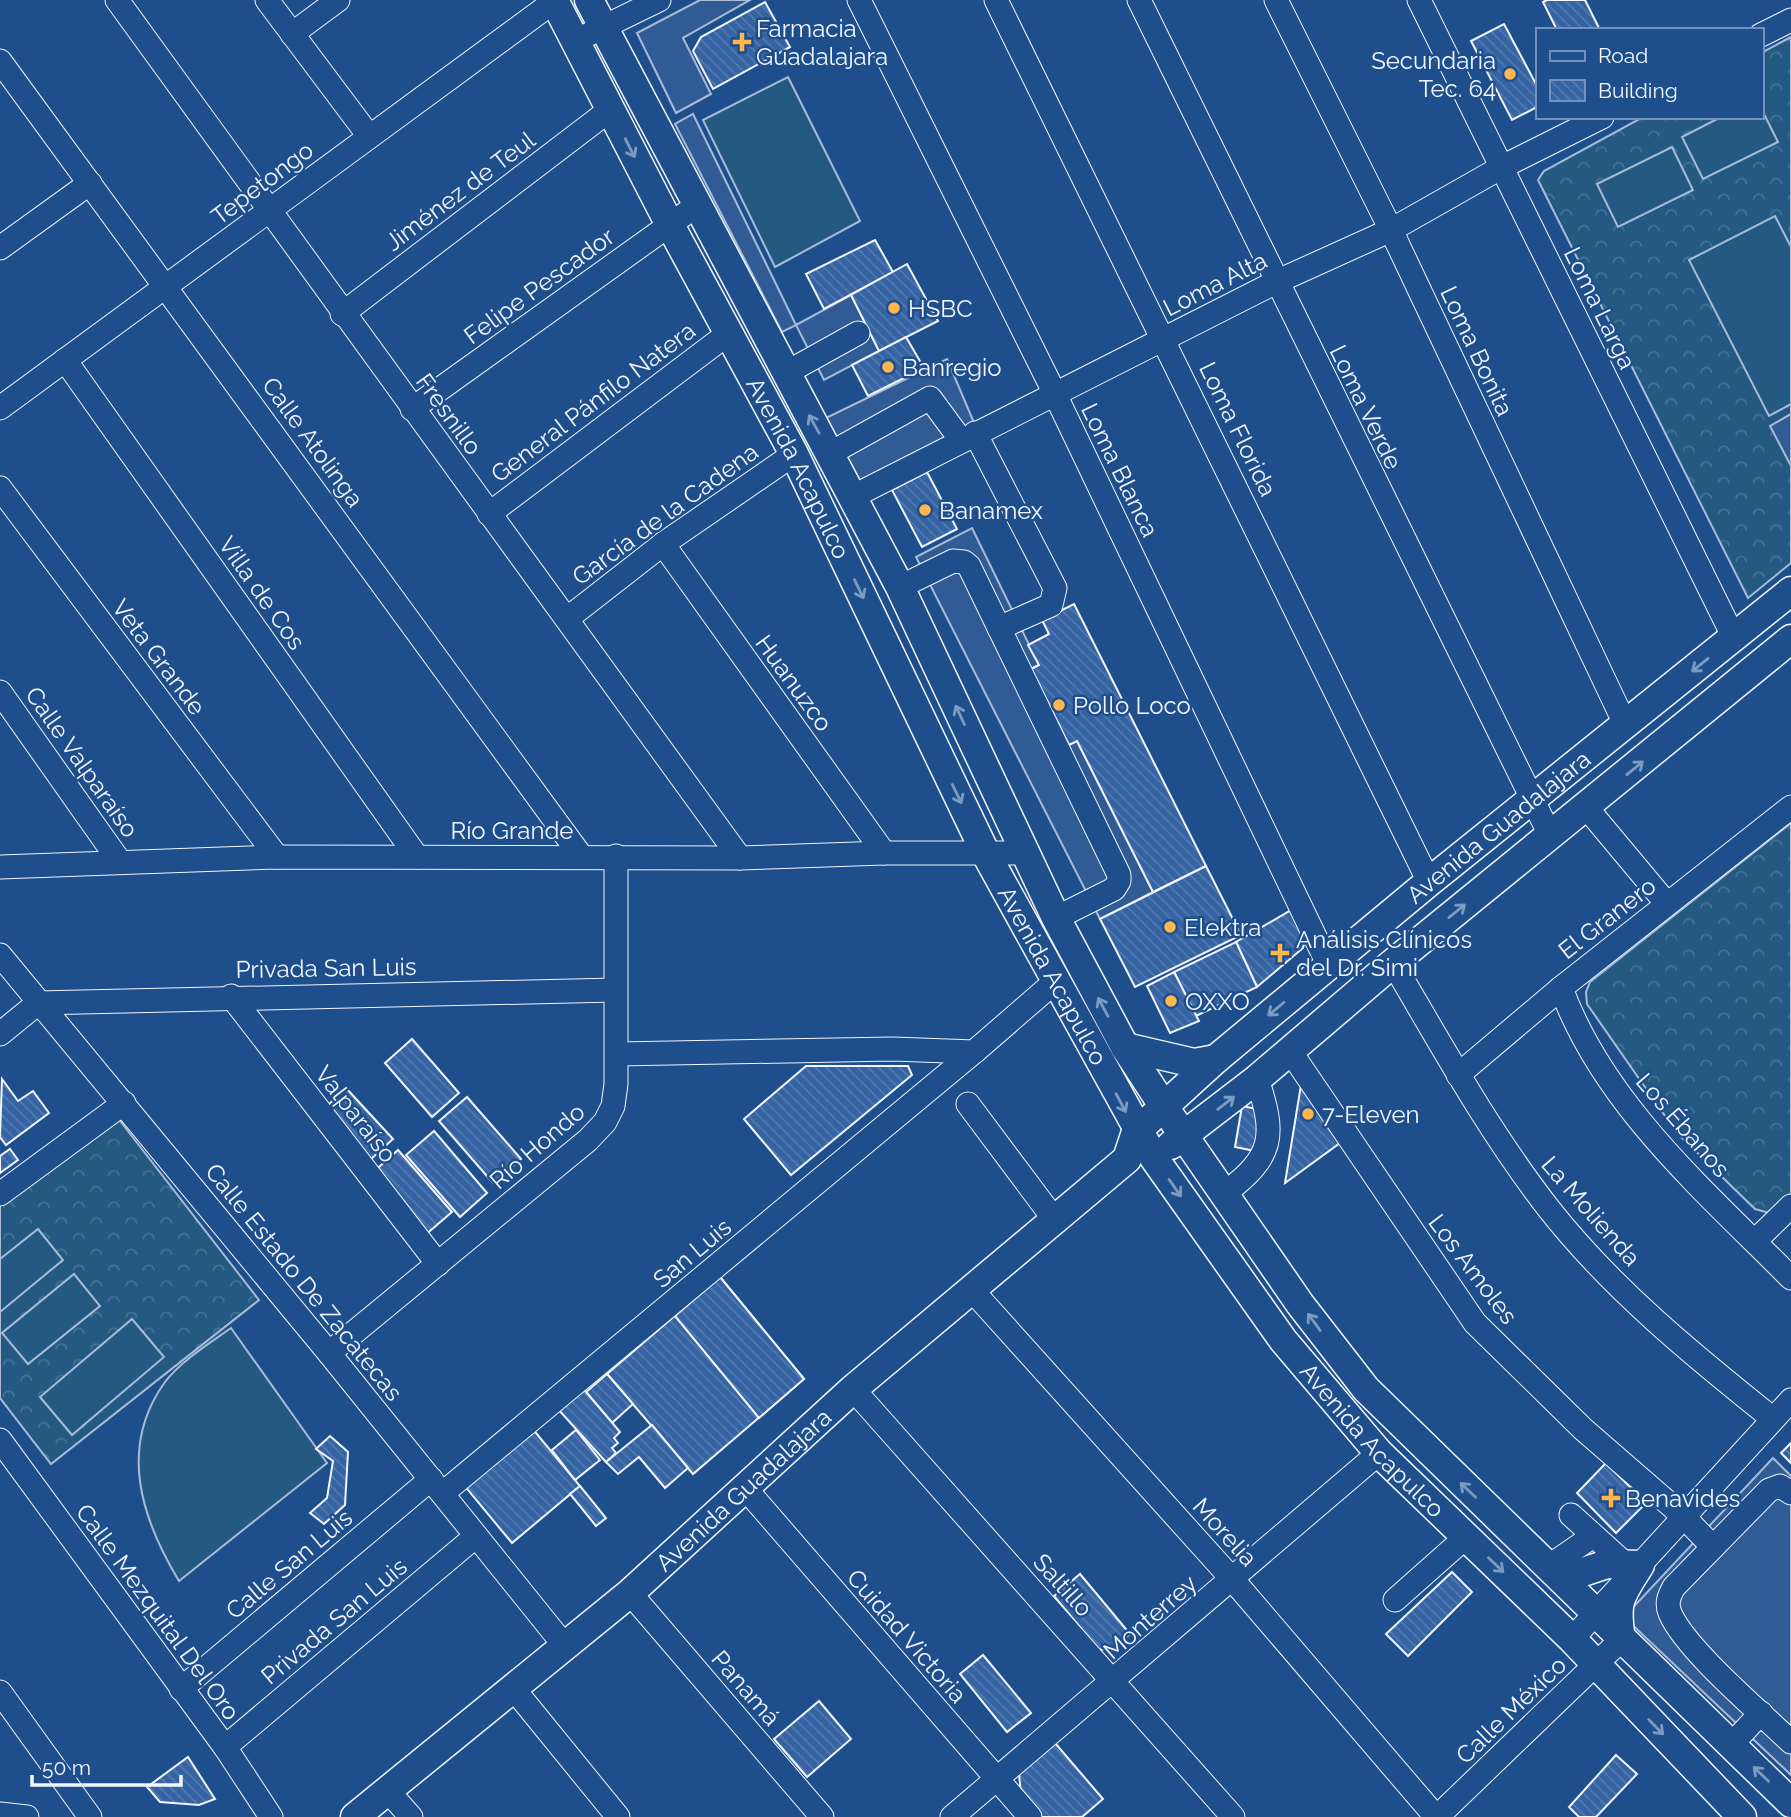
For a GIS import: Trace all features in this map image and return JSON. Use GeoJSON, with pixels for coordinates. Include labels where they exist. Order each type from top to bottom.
{"type":"FeatureCollection","features":[{"type":"Feature","properties":{"kind":"main road","name":"Avenida Acapulco"},"geometry":{"type":"LineString","coordinates":[[555,0],[670,225],[794,454],[986,854],[1057,980],[1136,1132]]}},
{"type":"Feature","properties":{"kind":"main road","name":"Avenida Acapulco"},"geometry":{"type":"LineString","coordinates":[[589,0],[900,587],[1056,918],[1125,1047],[1164,1107],[1186,1134],[1300,1304],[1366,1389],[1791,1803]]}},
{"type":"Feature","properties":{"kind":"main road","name":"Avenida Guadalajara"},"geometry":{"type":"LineString","coordinates":[[1140,1158],[1136,1132],[1216,1059],[1429,882],[1791,591]]}},
{"type":"Feature","properties":{"kind":"main road","name":"Avenida Guadalajara"},"geometry":{"type":"LineString","coordinates":[[355,1817],[629,1593],[853,1389],[1054,1219],[1140,1158],[1186,1134],[1257,1079],[1393,963],[1791,639]]}},
{"type":"Feature","properties":{"kind":"main road"},"geometry":{"type":"LineString","coordinates":[[1125,1047],[1195,1063],[1216,1059]]}},
{"type":"Feature","properties":{"kind":"main road","name":"Avenida Acapulco"},"geometry":{"type":"LineString","coordinates":[[1140,1158],[1283,1340],[1379,1453],[1572,1639],[1741,1815]]}},
{"type":"Feature","properties":{"kind":"main road"},"geometry":{"type":"LineString","coordinates":[[1555,1573],[1594,1566],[1631,1564],[1617,1610],[1621,1640]]}},
{"type":"Feature","properties":{"kind":"street","name":"Fresnillo"},"geometry":{"type":"LineString","coordinates":[[117,0],[342,314],[568,618],[740,858]]}},
{"type":"Feature","properties":{"kind":"street"},"geometry":{"type":"LineString","coordinates":[[267,0],[369,136]]}},
{"type":"Feature","properties":{"kind":"street"},"geometry":{"type":"LineString","coordinates":[[292,34],[338,0]]}},
{"type":"Feature","properties":{"kind":"street","name":"Tepetongo"},"geometry":{"type":"LineString","coordinates":[[0,408],[555,0]]}},
{"type":"Feature","properties":{"kind":"street"},"geometry":{"type":"LineString","coordinates":[[575,41],[659,0]]}},
{"type":"Feature","properties":{"kind":"street","name":"Loma Blanca"},"geometry":{"type":"LineString","coordinates":[[859,0],[1054,392],[1329,966]]}},
{"type":"Feature","properties":{"kind":"street","name":"Loma Florida"},"geometry":{"type":"LineString","coordinates":[[996,0],[1429,882]]}},
{"type":"Feature","properties":{"kind":"street","name":"Loma Verde"},"geometry":{"type":"LineString","coordinates":[[1139,0],[1550,835]]}},
{"type":"Feature","properties":{"kind":"street","name":"Loma Bonita"},"geometry":{"type":"LineString","coordinates":[[1276,0],[1391,230],[1626,726]]}},
{"type":"Feature","properties":{"kind":"street","name":"Loma Larga"},"geometry":{"type":"LineString","coordinates":[[1419,0],[1734,638]]}},
{"type":"Feature","properties":{"kind":"street"},"geometry":{"type":"LineString","coordinates":[[1763,34],[1791,20]]}},
{"type":"Feature","properties":{"kind":"street","name":"Calle Atolinga"},"geometry":{"type":"LineString","coordinates":[[0,61],[7,85],[90,183],[167,285],[582,856]]}},
{"type":"Feature","properties":{"kind":"street","name":"Jiménez de Teul"},"geometry":{"type":"LineString","coordinates":[[342,314],[611,109]]}},
{"type":"Feature","properties":{"kind":"street","name":"Loma Alta"},"geometry":{"type":"LineString","coordinates":[[852,497],[1054,392],[1276,282],[1391,230],[1502,167],[1598,119]]}},
{"type":"Feature","properties":{"kind":"street"},"geometry":{"type":"LineString","coordinates":[[0,248],[90,183]]}},
{"type":"Feature","properties":{"kind":"street","name":"Felipe Pescador"},"geometry":{"type":"LineString","coordinates":[[412,409],[696,206]]}},
{"type":"Feature","properties":{"kind":"street","name":"General Pánfilo Natera"},"geometry":{"type":"LineString","coordinates":[[489,514],[729,332]]}},
{"type":"Feature","properties":{"kind":"street"},"geometry":{"type":"LineString","coordinates":[[786,373],[858,333]]}},
{"type":"Feature","properties":{"kind":"street","name":"Villa de Cos"},"geometry":{"type":"LineString","coordinates":[[65,360],[417,857]]}},
{"type":"Feature","properties":{"kind":"street"},"geometry":{"type":"LineString","coordinates":[[829,454],[930,398],[968,437],[1055,588],[1051,605],[999,628]]}},
{"type":"Feature","properties":{"kind":"street","name":"García de la Cadena"},"geometry":{"type":"LineString","coordinates":[[568,618],[663,544],[794,454]]}},
{"type":"Feature","properties":{"kind":"street","name":"Veta Grande"},"geometry":{"type":"LineString","coordinates":[[0,488],[277,857]]}},
{"type":"Feature","properties":{"kind":"street","name":"Huanuzco"},"geometry":{"type":"LineString","coordinates":[[663,544],[884,853]]}},
{"type":"Feature","properties":{"kind":"street"},"geometry":{"type":"LineString","coordinates":[[900,587],[953,561],[964,562],[1119,875],[1114,889],[1056,918]]}},
{"type":"Feature","properties":{"kind":"street","name":"Calle Valparaíso"},"geometry":{"type":"LineString","coordinates":[[0,692],[120,862]]}},
{"type":"Feature","properties":{"kind":"street"},"geometry":{"type":"LineString","coordinates":[[1586,807],[1667,904]]}},
{"type":"Feature","properties":{"kind":"street","name":"El Granero"},"geometry":{"type":"LineString","coordinates":[[1458,1075],[1561,988],[1791,807]]}},
{"type":"Feature","properties":{"kind":"street","name":"Río Grande"},"geometry":{"type":"LineString","coordinates":[[0,867],[277,857],[740,858],[884,853],[1025,853]]}},
{"type":"Feature","properties":{"kind":"street","name":"Río Hondo"},"geometry":{"type":"LineString","coordinates":[[329,1353],[567,1158],[606,1122],[613,1106],[617,1054],[616,856]]}},
{"type":"Feature","properties":{"kind":"street","name":"Calle Estado De Zacatecas"},"geometry":{"type":"LineString","coordinates":[[0,955],[329,1353],[564,1645]]}},
{"type":"Feature","properties":{"kind":"street","name":"La Molienda"},"geometry":{"type":"LineString","coordinates":[[1393,963],[1458,1075],[1526,1178],[1583,1247],[1692,1354],[1773,1419]]}},
{"type":"Feature","properties":{"kind":"street"},"geometry":{"type":"LineString","coordinates":[[617,1054],[893,1049],[974,1052],[1057,980]]}},
{"type":"Feature","properties":{"kind":"street","name":"Los Ébanos"},"geometry":{"type":"LineString","coordinates":[[1561,988],[1578,1030],[1628,1104],[1671,1158],[1791,1278]]}},
{"type":"Feature","properties":{"kind":"street","name":"Privada San Luis"},"geometry":{"type":"LineString","coordinates":[[38,1003],[231,996],[615,990]]}},
{"type":"Feature","properties":{"kind":"street","name":"Valparaíso"},"geometry":{"type":"LineString","coordinates":[[231,996],[438,1264]]}},
{"type":"Feature","properties":{"kind":"street"},"geometry":{"type":"LineString","coordinates":[[0,1034],[38,1003]]}},
{"type":"Feature","properties":{"kind":"street","name":"Los Amoles"},"geometry":{"type":"LineString","coordinates":[[1290,1051],[1475,1323],[1583,1429],[1682,1515],[1713,1547]]}},
{"type":"Feature","properties":{"kind":"street","name":"San Luis"},"geometry":{"type":"LineString","coordinates":[[437,1486],[974,1052]]}},
{"type":"Feature","properties":{"kind":"street"},"geometry":{"type":"LineString","coordinates":[[1225,1193],[1256,1167],[1268,1143],[1270,1124],[1257,1079]]}},
{"type":"Feature","properties":{"kind":"street"},"geometry":{"type":"LineString","coordinates":[[0,1194],[124,1103]]}},
{"type":"Feature","properties":{"kind":"street"},"geometry":{"type":"LineString","coordinates":[[968,1104],[1054,1219]]}},
{"type":"Feature","properties":{"kind":"street"},"geometry":{"type":"LineString","coordinates":[[1755,1241],[1791,1206]]}},
{"type":"Feature","properties":{"kind":"street","name":"Morelia"},"geometry":{"type":"LineString","coordinates":[[970,1288],[1233,1580],[1437,1817]]}},
{"type":"Feature","properties":{"kind":"street","name":"Saltillo"},"geometry":{"type":"LineString","coordinates":[[853,1389],[1233,1817]]}},
{"type":"Feature","properties":{"kind":"street"},"geometry":{"type":"LineString","coordinates":[[1572,1639],[1595,1614],[1631,1564],[1682,1515],[1791,1400]]}},
{"type":"Feature","properties":{"kind":"street","name":"Calle Mezquital Del Oro"},"geometry":{"type":"LineString","coordinates":[[0,1440],[225,1747],[271,1817]]}},
{"type":"Feature","properties":{"kind":"street","name":"Monterrey"},"geometry":{"type":"LineString","coordinates":[[953,1817],[1379,1453]]}},
{"type":"Feature","properties":{"kind":"street","name":"Calle San Luis"},"geometry":{"type":"LineString","coordinates":[[181,1689],[437,1486]]}},
{"type":"Feature","properties":{"kind":"street"},"geometry":{"type":"LineString","coordinates":[[1791,1493],[1784,1487],[1774,1486],[1674,1587],[1667,1600],[1670,1612],[1688,1641],[1791,1742]]}},
{"type":"Feature","properties":{"kind":"street","name":"Cuidad Victoria"},"geometry":{"type":"LineString","coordinates":[[745,1488],[1030,1817]]}},
{"type":"Feature","properties":{"kind":"street"},"geometry":{"type":"LineString","coordinates":[[1571,1515],[1593,1536],[1631,1564]]}},
{"type":"Feature","properties":{"kind":"street","name":"Privada San Luis"},"geometry":{"type":"LineString","coordinates":[[225,1747],[476,1536]]}},
{"type":"Feature","properties":{"kind":"street"},"geometry":{"type":"LineString","coordinates":[[1555,1573],[1593,1536]]}},
{"type":"Feature","properties":{"kind":"street"},"geometry":{"type":"LineString","coordinates":[[1395,1600],[1466,1537]]}},
{"type":"Feature","properties":{"kind":"street","name":"Panamá"},"geometry":{"type":"LineString","coordinates":[[629,1593],[822,1817]]}},
{"type":"Feature","properties":{"kind":"street","name":"Calle México"},"geometry":{"type":"LineString","coordinates":[[1437,1817],[1621,1640]]}},
{"type":"Feature","properties":{"kind":"street"},"geometry":{"type":"LineString","coordinates":[[513,1688],[618,1817]]}},
{"type":"Feature","properties":{"kind":"street"},"geometry":{"type":"LineString","coordinates":[[0,1692],[90,1817]]}},
{"type":"Feature","properties":{"kind":"street"},"geometry":{"type":"LineString","coordinates":[[1731,1745],[1761,1713]]}},
{"type":"Feature","properties":{"kind":"street"},"geometry":{"type":"LineString","coordinates":[[388,1791],[411,1817]]}},
{"type":"Feature","properties":{"kind":"street"},"geometry":{"type":"LineString","coordinates":[[0,1814],[27,1817]]}},
{"type":"Feature","properties":{"kind":"green space"},"geometry":{"type":"Polygon","coordinates":[[[1791,37],[1791,563],[1748,598],[1538,180],[1544,171],[1639,119],[1763,119],[1763,52],[1791,37]]]}},
{"type":"Feature","properties":{"kind":"green space"},"geometry":{"type":"Polygon","coordinates":[[[788,77],[860,221],[775,267],[703,120],[788,77]]]}},
{"type":"Feature","properties":{"kind":"green space"},"geometry":{"type":"Polygon","coordinates":[[[1763,112],[1778,142],[1703,179],[1682,137],[1717,119],[1763,119],[1763,112]]]}},
{"type":"Feature","properties":{"kind":"green space"},"geometry":{"type":"Polygon","coordinates":[[[1672,147],[1693,190],[1618,227],[1597,184],[1672,147]]]}},
{"type":"Feature","properties":{"kind":"green space"},"geometry":{"type":"Polygon","coordinates":[[[1775,216],[1791,247],[1791,404],[1769,416],[1689,260],[1775,216]]]}},
{"type":"Feature","properties":{"kind":"green space"},"geometry":{"type":"Polygon","coordinates":[[[1791,823],[1791,1195],[1773,1214],[1755,1209],[1677,1133],[1587,1004],[1586,992],[1590,982],[1791,823]]]}},
{"type":"Feature","properties":{"kind":"green space"},"geometry":{"type":"Polygon","coordinates":[[[117,1117],[259,1300],[51,1464],[0,1398],[0,1205],[117,1117]]]}},
{"type":"Feature","properties":{"kind":"green space"},"geometry":{"type":"Polygon","coordinates":[[[38,1229],[63,1260],[0,1312],[0,1259],[38,1229]]]}},
{"type":"Feature","properties":{"kind":"green space"},"geometry":{"type":"Polygon","coordinates":[[[74,1274],[100,1306],[28,1364],[2,1333],[74,1274]]]}},
{"type":"Feature","properties":{"kind":"green space"},"geometry":{"type":"Polygon","coordinates":[[[132,1319],[164,1357],[72,1435],[40,1397],[132,1319]]]}},
{"type":"Feature","properties":{"kind":"green space"},"geometry":{"type":"Polygon","coordinates":[[[231,1328],[327,1463],[179,1581],[154,1532],[145,1507],[139,1457],[142,1432],[151,1407],[165,1382],[196,1353],[231,1328]]]}},
{"type":"Feature","properties":{"kind":"shaded area"},"geometry":{"type":"Polygon","coordinates":[[[700,0],[750,0],[683,38],[711,94],[676,113],[637,33],[700,0]]]}},
{"type":"Feature","properties":{"kind":"shaded area"},"geometry":{"type":"Polygon","coordinates":[[[693,114],[796,325],[782,332],[675,124],[693,114]]]}},
{"type":"Feature","properties":{"kind":"shaded area"},"geometry":{"type":"Polygon","coordinates":[[[851,295],[879,351],[824,380],[796,325],[851,295]]]}},
{"type":"Feature","properties":{"kind":"shaded area"},"geometry":{"type":"Polygon","coordinates":[[[947,359],[975,425],[859,482],[826,418],[947,359]]]}},
{"type":"Feature","properties":{"kind":"shaded area"},"geometry":{"type":"Polygon","coordinates":[[[1791,414],[1791,466],[1770,426],[1791,414]]]}},
{"type":"Feature","properties":{"kind":"shaded area"},"geometry":{"type":"Polygon","coordinates":[[[972,528],[1039,665],[1031,669],[1069,745],[1077,741],[1153,892],[1100,919],[916,557],[972,528]]]}},
{"type":"Feature","properties":{"kind":"shaded area"},"geometry":{"type":"Polygon","coordinates":[[[1773,1458],[1791,1476],[1791,1775],[1624,1617],[1773,1458]]]}},
{"type":"Feature","properties":{"kind":"building"},"geometry":{"type":"Polygon","coordinates":[[[1585,0],[1599,28],[1556,28],[1543,2],[1585,0]]]}},
{"type":"Feature","properties":{"kind":"building","name":"Farmacia Guadalajara"},"geometry":{"type":"Polygon","coordinates":[[[765,2],[790,47],[713,89],[693,51],[701,37],[765,2]]]}},
{"type":"Feature","properties":{"kind":"building"},"geometry":{"type":"Polygon","coordinates":[[[1504,24],[1536,84],[1536,108],[1512,120],[1471,41],[1504,24]]]}},
{"type":"Feature","properties":{"kind":"building"},"geometry":{"type":"Polygon","coordinates":[[[875,240],[893,272],[824,309],[806,274],[875,240]]]}},
{"type":"Feature","properties":{"kind":"building","name":"HSBC"},"geometry":{"type":"Polygon","coordinates":[[[907,264],[938,321],[879,351],[851,295],[907,264]]]}},
{"type":"Feature","properties":{"kind":"building","name":"Banregio"},"geometry":{"type":"Polygon","coordinates":[[[906,337],[924,368],[868,396],[852,365],[906,337]]]}},
{"type":"Feature","properties":{"kind":"building","name":"Banamex"},"geometry":{"type":"Polygon","coordinates":[[[927,472],[957,529],[922,547],[892,490],[927,472]]]}},
{"type":"Feature","properties":{"kind":"building"},"geometry":{"type":"Polygon","coordinates":[[[1074,604],[1206,866],[1153,892],[1077,741],[1069,745],[1031,669],[1039,665],[1028,645],[1049,634],[1042,620],[1074,604]]]}},
{"type":"Feature","properties":{"kind":"building","name":"Elektra"},"geometry":{"type":"Polygon","coordinates":[[[1206,866],[1241,935],[1135,987],[1100,919],[1206,866]]]}},
{"type":"Feature","properties":{"kind":"building"},"geometry":{"type":"Polygon","coordinates":[[[1293,909],[1306,935],[1303,948],[1257,987],[1236,942],[1293,909]]]}},
{"type":"Feature","properties":{"kind":"building"},"geometry":{"type":"Polygon","coordinates":[[[1236,942],[1257,987],[1196,1016],[1174,972],[1236,942]]]}},
{"type":"Feature","properties":{"kind":"building","name":"OXXO"},"geometry":{"type":"Polygon","coordinates":[[[1174,972],[1199,1021],[1170,1033],[1147,986],[1174,972]]]}},
{"type":"Feature","properties":{"kind":"building"},"geometry":{"type":"Polygon","coordinates":[[[412,1039],[459,1093],[432,1117],[385,1063],[412,1039]]]}},
{"type":"Feature","properties":{"kind":"building"},"geometry":{"type":"Polygon","coordinates":[[[806,1066],[908,1066],[912,1075],[791,1175],[744,1119],[806,1066]]]}},
{"type":"Feature","properties":{"kind":"building"},"geometry":{"type":"Polygon","coordinates":[[[2,1079],[18,1101],[33,1091],[49,1113],[6,1145],[0,1137],[2,1079]]]}},
{"type":"Feature","properties":{"kind":"building","name":"7-Eleven"},"geometry":{"type":"Polygon","coordinates":[[[1301,1085],[1340,1143],[1285,1183],[1301,1085]]]}},
{"type":"Feature","properties":{"kind":"building"},"geometry":{"type":"Polygon","coordinates":[[[346,1088],[393,1139],[370,1160],[323,1110],[346,1088]]]}},
{"type":"Feature","properties":{"kind":"building"},"geometry":{"type":"Polygon","coordinates":[[[467,1097],[521,1159],[493,1183],[439,1121],[467,1097]]]}},
{"type":"Feature","properties":{"kind":"building"},"geometry":{"type":"Polygon","coordinates":[[[1242,1106],[1262,1110],[1255,1151],[1235,1147],[1242,1106]]]}},
{"type":"Feature","properties":{"kind":"building"},"geometry":{"type":"Polygon","coordinates":[[[434,1131],[487,1193],[460,1217],[406,1155],[434,1131]]]}},
{"type":"Feature","properties":{"kind":"building"},"geometry":{"type":"Polygon","coordinates":[[[10,1149],[18,1160],[0,1173],[0,1156],[10,1149]]]}},
{"type":"Feature","properties":{"kind":"building"},"geometry":{"type":"Polygon","coordinates":[[[398,1150],[452,1212],[424,1236],[371,1174],[398,1150]]]}},
{"type":"Feature","properties":{"kind":"building"},"geometry":{"type":"Polygon","coordinates":[[[720,1277],[804,1379],[693,1474],[607,1374],[720,1277]]]}},
{"type":"Feature","properties":{"kind":"building"},"geometry":{"type":"Polygon","coordinates":[[[720,1277],[804,1379],[759,1418],[675,1316],[720,1277]]]}},
{"type":"Feature","properties":{"kind":"building"},"geometry":{"type":"Polygon","coordinates":[[[607,1374],[633,1404],[612,1423],[586,1392],[607,1374]]]}},
{"type":"Feature","properties":{"kind":"building"},"geometry":{"type":"Polygon","coordinates":[[[581,1386],[620,1432],[614,1438],[618,1443],[612,1448],[616,1453],[606,1462],[555,1406],[581,1386]]]}},
{"type":"Feature","properties":{"kind":"building"},"geometry":{"type":"Polygon","coordinates":[[[652,1425],[688,1468],[665,1488],[639,1457],[618,1474],[606,1462],[652,1425]]]}},
{"type":"Feature","properties":{"kind":"building"},"geometry":{"type":"Polygon","coordinates":[[[531,1427],[580,1486],[512,1543],[463,1484],[531,1427]]]}},
{"type":"Feature","properties":{"kind":"building"},"geometry":{"type":"Polygon","coordinates":[[[576,1430],[600,1460],[575,1480],[552,1450],[576,1430]]]}},
{"type":"Feature","properties":{"kind":"building"},"geometry":{"type":"Polygon","coordinates":[[[330,1436],[348,1452],[345,1505],[324,1524],[310,1513],[327,1498],[333,1461],[316,1449],[330,1436]]]}},
{"type":"Feature","properties":{"kind":"building"},"geometry":{"type":"Polygon","coordinates":[[[1791,1443],[1791,1463],[1781,1453],[1791,1443]]]}},
{"type":"Feature","properties":{"kind":"building","name":"Benavides"},"geometry":{"type":"Polygon","coordinates":[[[1606,1463],[1646,1503],[1616,1533],[1577,1493],[1606,1463]]]}},
{"type":"Feature","properties":{"kind":"building"},"geometry":{"type":"Polygon","coordinates":[[[580,1486],[606,1518],[596,1526],[570,1494],[580,1486]]]}},
{"type":"Feature","properties":{"kind":"building"},"geometry":{"type":"Polygon","coordinates":[[[1452,1572],[1472,1592],[1408,1656],[1386,1634],[1452,1572]]]}},
{"type":"Feature","properties":{"kind":"building"},"geometry":{"type":"Polygon","coordinates":[[[1080,1574],[1130,1634],[1110,1651],[1098,1649],[1054,1596],[1080,1574]]]}},
{"type":"Feature","properties":{"kind":"building"},"geometry":{"type":"Polygon","coordinates":[[[983,1655],[1031,1713],[1007,1732],[960,1674],[983,1655]]]}},
{"type":"Feature","properties":{"kind":"building"},"geometry":{"type":"Polygon","coordinates":[[[819,1701],[851,1739],[807,1777],[774,1739],[819,1701]]]}},
{"type":"Feature","properties":{"kind":"building"},"geometry":{"type":"Polygon","coordinates":[[[1055,1743],[1103,1799],[1082,1817],[1040,1817],[1021,1794],[1019,1774],[1055,1743]]]}},
{"type":"Feature","properties":{"kind":"building"},"geometry":{"type":"Polygon","coordinates":[[[1616,1755],[1637,1774],[1596,1817],[1579,1817],[1569,1807],[1616,1755]]]}},
{"type":"Feature","properties":{"kind":"building"},"geometry":{"type":"Polygon","coordinates":[[[188,1757],[215,1799],[199,1805],[160,1802],[147,1787],[188,1757]]]}},
{"type":"Feature","properties":{"kind":"place","name":"Farmacia Guadalajara"},"geometry":{"type":"Point","coordinates":[742,42]}},
{"type":"Feature","properties":{"kind":"place","name":"Secundaria Tec. 64"},"geometry":{"type":"Point","coordinates":[1510,74]}},
{"type":"Feature","properties":{"kind":"place","name":"HSBC"},"geometry":{"type":"Point","coordinates":[894,308]}},
{"type":"Feature","properties":{"kind":"place","name":"Banregio"},"geometry":{"type":"Point","coordinates":[888,367]}},
{"type":"Feature","properties":{"kind":"place","name":"Banamex"},"geometry":{"type":"Point","coordinates":[925,510]}},
{"type":"Feature","properties":{"kind":"place","name":"Pollo Loco"},"geometry":{"type":"Point","coordinates":[1059,705]}},
{"type":"Feature","properties":{"kind":"place","name":"Elektra"},"geometry":{"type":"Point","coordinates":[1170,927]}},
{"type":"Feature","properties":{"kind":"place","name":"Análisis Clínicos del Dr. Simi"},"geometry":{"type":"Point","coordinates":[1280,953]}},
{"type":"Feature","properties":{"kind":"place","name":"OXXO"},"geometry":{"type":"Point","coordinates":[1171,1001]}},
{"type":"Feature","properties":{"kind":"place","name":"7-Eleven"},"geometry":{"type":"Point","coordinates":[1308,1114]}},
{"type":"Feature","properties":{"kind":"place","name":"Benavides"},"geometry":{"type":"Point","coordinates":[1611,1498]}}]}
